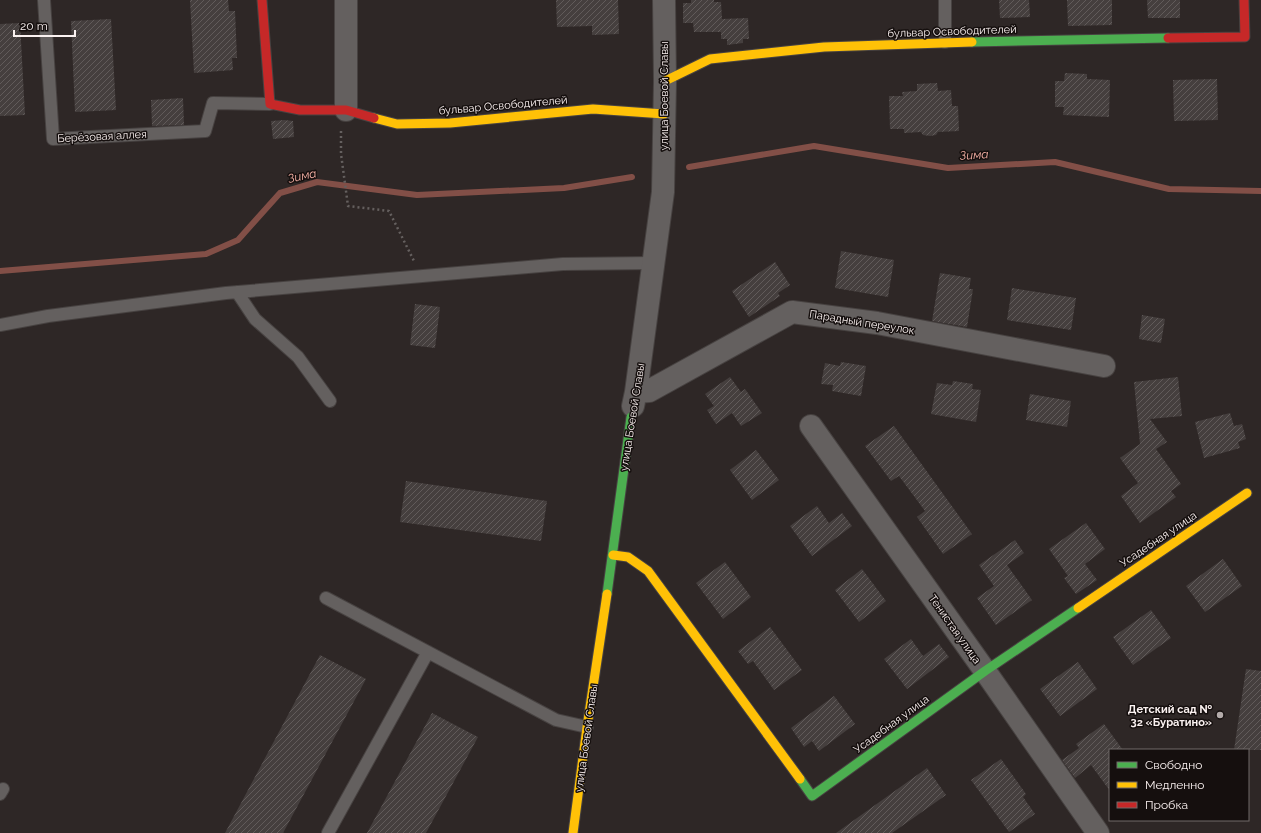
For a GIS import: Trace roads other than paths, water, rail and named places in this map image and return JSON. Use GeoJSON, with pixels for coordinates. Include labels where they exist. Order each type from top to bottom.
{"type":"FeatureCollection","features":[{"type":"Feature","properties":{"kind":"street"},"geometry":{"type":"LineString","coordinates":[[262,0],[270,104]]}},
{"type":"Feature","properties":{"kind":"street"},"geometry":{"type":"LineString","coordinates":[[343,110],[346,0]]}},
{"type":"Feature","properties":{"kind":"street","name":"улица Боевой Славы"},"geometry":{"type":"LineString","coordinates":[[573,833],[587,727],[613,555],[630,417],[636,392],[663,192],[665,81],[664,0]]}},
{"type":"Feature","properties":{"kind":"street","name":"бульвар Освободителей"},"geometry":{"type":"LineString","coordinates":[[665,81],[710,59],[824,48],[945,42],[1245,37],[1244,0]]}},
{"type":"Feature","properties":{"kind":"street","name":"бульвар Освободителей"},"geometry":{"type":"LineString","coordinates":[[270,104],[300,110],[343,110],[397,124],[450,123],[593,109],[664,114]]}},
{"type":"Feature","properties":{"kind":"street","name":"Парадный переулок"},"geometry":{"type":"LineString","coordinates":[[636,392],[649,391],[792,312],[877,323],[1104,366]]}},
{"type":"Feature","properties":{"kind":"street","name":"Тенистая улица"},"geometry":{"type":"LineString","coordinates":[[811,426],[1098,833]]}},
{"type":"Feature","properties":{"kind":"street","name":"Усадебная улица"},"geometry":{"type":"LineString","coordinates":[[613,555],[628,557],[648,571],[812,796],[985,671],[1247,493]]}},
{"type":"Feature","properties":{"kind":"lane","name":"Берёзовая аллея"},"geometry":{"type":"LineString","coordinates":[[44,0],[53,139],[205,131],[213,103],[270,104]]}},
{"type":"Feature","properties":{"kind":"lane"},"geometry":{"type":"LineString","coordinates":[[944,0],[945,42]]}},
{"type":"Feature","properties":{"kind":"lane"},"geometry":{"type":"LineString","coordinates":[[0,325],[48,316],[237,292],[563,264],[654,263]]}},
{"type":"Feature","properties":{"kind":"lane"},"geometry":{"type":"LineString","coordinates":[[237,292],[255,318],[298,357],[330,400]]}},
{"type":"Feature","properties":{"kind":"lane"},"geometry":{"type":"LineString","coordinates":[[326,598],[556,720],[587,727]]}},
{"type":"Feature","properties":{"kind":"lane"},"geometry":{"type":"LineString","coordinates":[[328,833],[428,652]]}},
{"type":"Feature","properties":{"kind":"waterway","name":"Зима"},"geometry":{"type":"LineString","coordinates":[[689,167],[814,146],[948,168],[1055,162],[1169,189],[1261,191]]}},
{"type":"Feature","properties":{"kind":"waterway","name":"Зима"},"geometry":{"type":"LineString","coordinates":[[0,271],[206,254],[238,240],[280,193],[317,182],[417,195],[564,188],[632,177]]}},
{"type":"Feature","properties":{"kind":"place","name":"Детский сад № 32 «Буратино»"},"geometry":{"type":"Point","coordinates":[1220,715]}}]}
